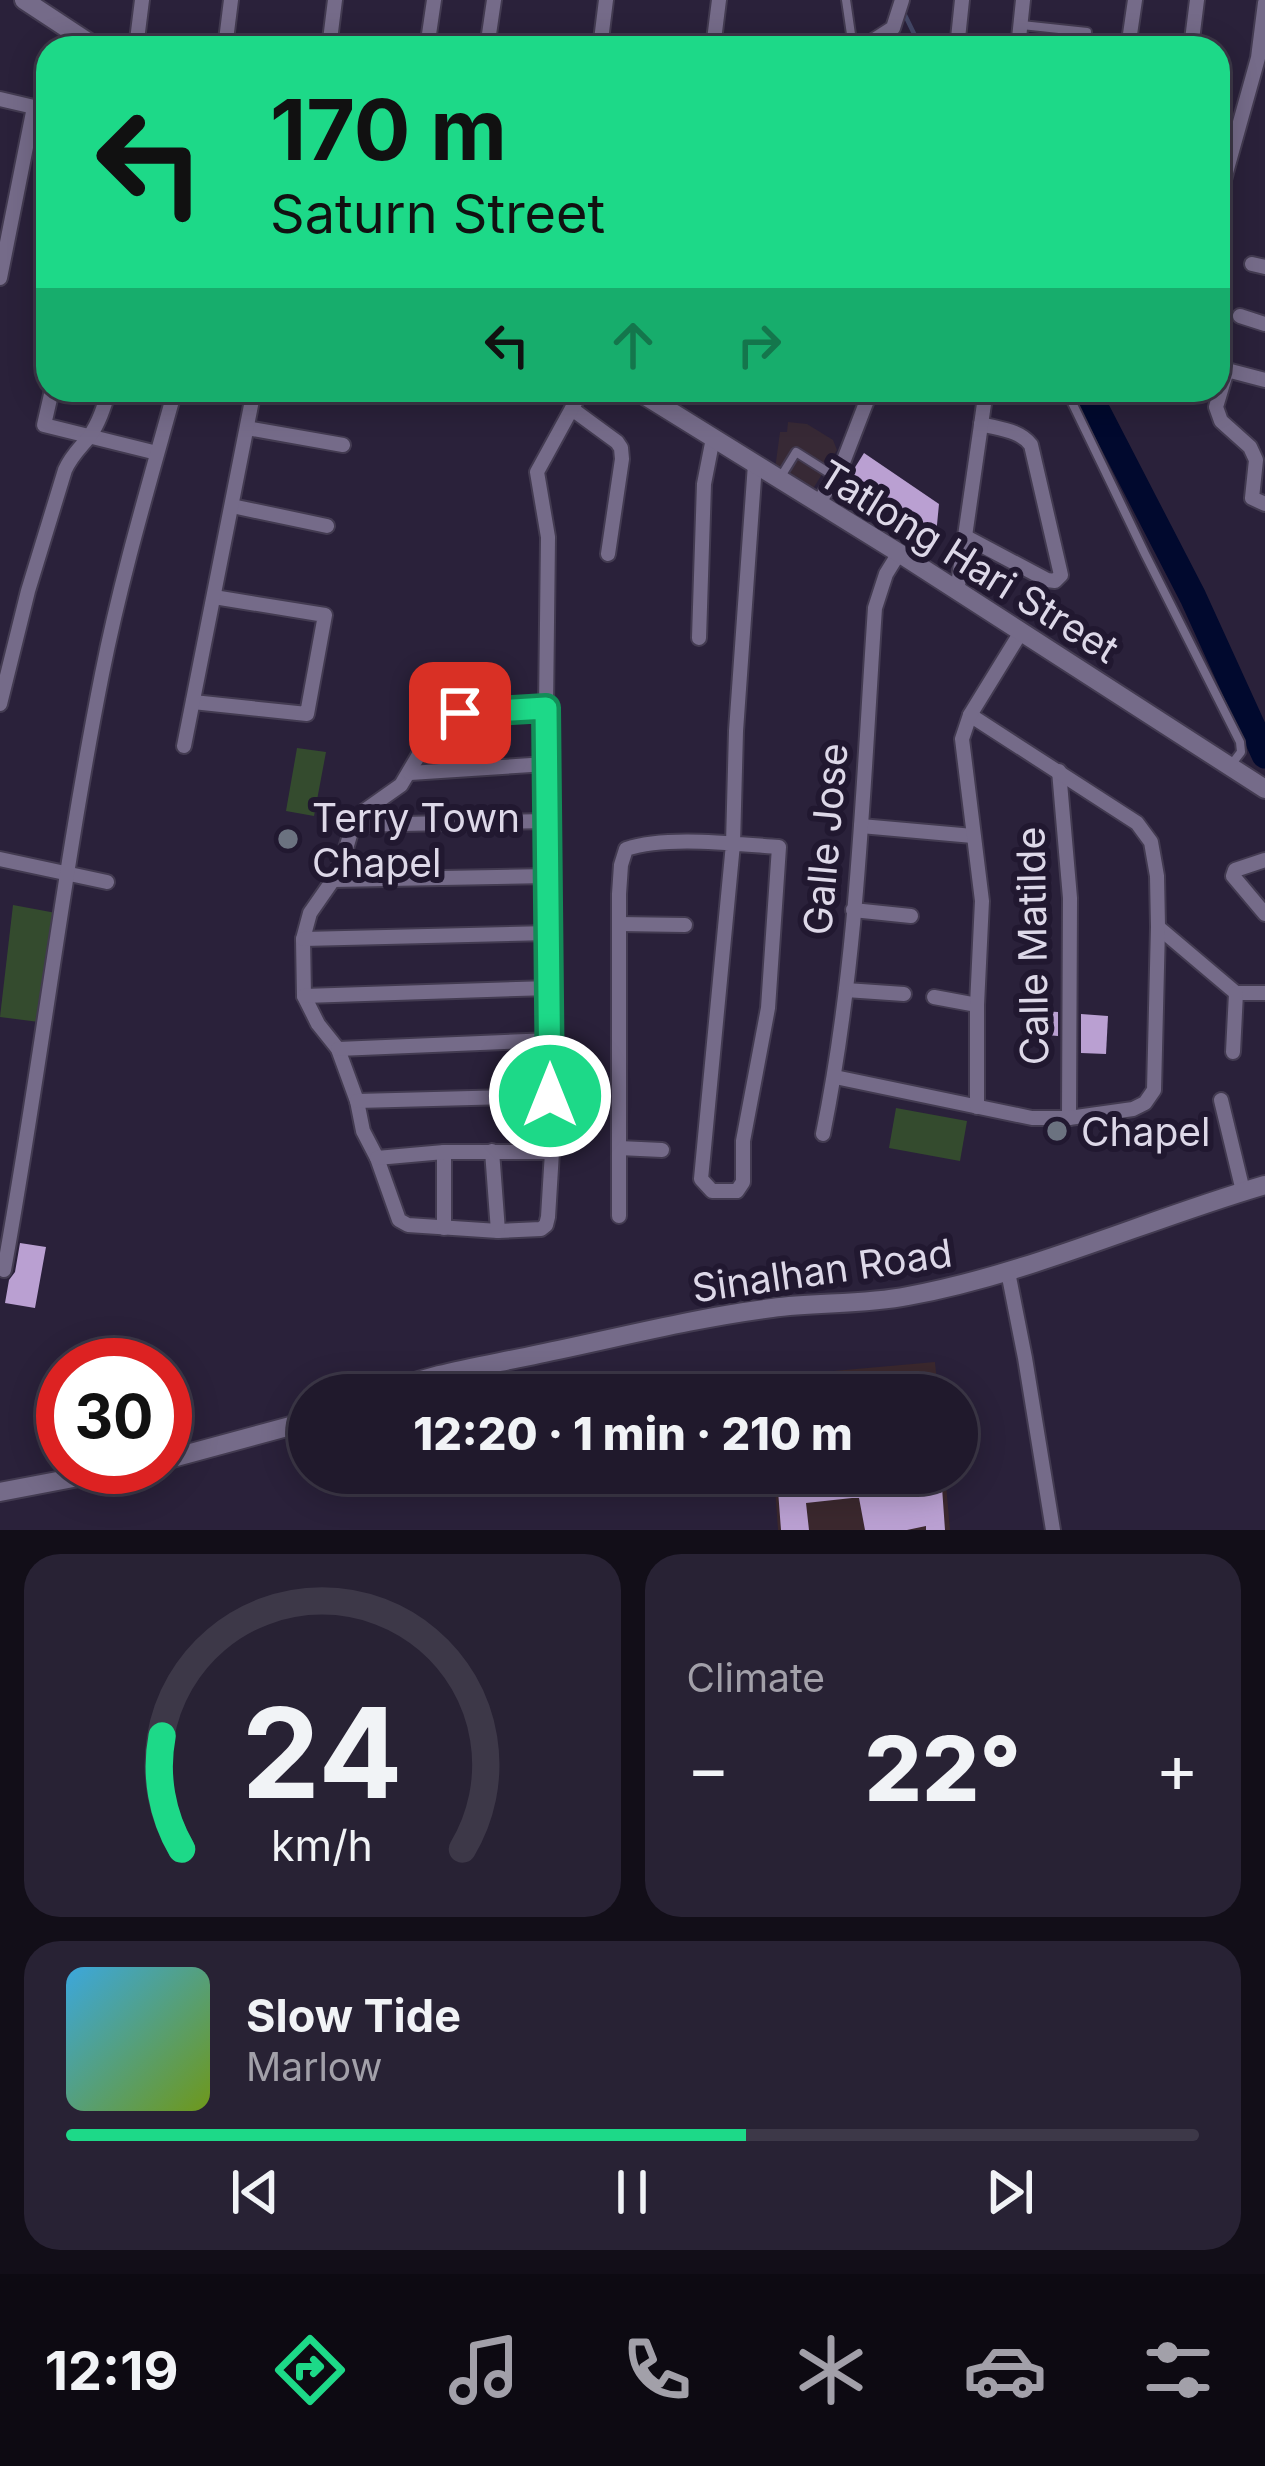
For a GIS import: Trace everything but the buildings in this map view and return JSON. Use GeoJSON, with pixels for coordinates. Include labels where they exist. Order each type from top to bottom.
{"type":"FeatureCollection","features":[{"type":"Feature","properties":{"kind":"street"},"geometry":{"type":"LineString","coordinates":[[24,0],[79,36]]}},
{"type":"Feature","properties":{"kind":"street"},"geometry":{"type":"LineString","coordinates":[[138,36],[142,0]]}},
{"type":"Feature","properties":{"kind":"street"},"geometry":{"type":"LineString","coordinates":[[226,36],[231,0]]}},
{"type":"Feature","properties":{"kind":"street"},"geometry":{"type":"LineString","coordinates":[[330,36],[335,0]]}},
{"type":"Feature","properties":{"kind":"street"},"geometry":{"type":"LineString","coordinates":[[430,36],[434,0]]}},
{"type":"Feature","properties":{"kind":"street"},"geometry":{"type":"LineString","coordinates":[[489,36],[494,0]]}},
{"type":"Feature","properties":{"kind":"street"},"geometry":{"type":"LineString","coordinates":[[602,36],[606,0]]}},
{"type":"Feature","properties":{"kind":"street"},"geometry":{"type":"LineString","coordinates":[[714,36],[719,0]]}},
{"type":"Feature","properties":{"kind":"street"},"geometry":{"type":"LineString","coordinates":[[881,36],[893,28],[902,0]]}},
{"type":"Feature","properties":{"kind":"street"},"geometry":{"type":"LineString","coordinates":[[958,36],[962,0]]}},
{"type":"Feature","properties":{"kind":"street"},"geometry":{"type":"LineString","coordinates":[[1020,36],[1023,0]]}},
{"type":"Feature","properties":{"kind":"street"},"geometry":{"type":"LineString","coordinates":[[1130,36],[1135,0]]}},
{"type":"Feature","properties":{"kind":"street"},"geometry":{"type":"LineString","coordinates":[[1192,36],[1197,0]]}},
{"type":"Feature","properties":{"kind":"street"},"geometry":{"type":"LineString","coordinates":[[1230,158],[1258,58],[1265,3]]}},
{"type":"Feature","properties":{"kind":"street"},"geometry":{"type":"LineString","coordinates":[[0,99],[34,107],[0,278]]}},
{"type":"Feature","properties":{"kind":"street"},"geometry":{"type":"LineString","coordinates":[[1240,316],[1265,324]]}},
{"type":"Feature","properties":{"kind":"street"},"geometry":{"type":"LineString","coordinates":[[1230,371],[1265,380]]}},
{"type":"Feature","properties":{"kind":"street"},"geometry":{"type":"LineString","coordinates":[[49,402],[44,424],[157,453]]}},
{"type":"Feature","properties":{"kind":"street"},"geometry":{"type":"LineString","coordinates":[[0,704],[65,470],[106,402]]}},
{"type":"Feature","properties":{"kind":"street"},"geometry":{"type":"LineString","coordinates":[[4,1270],[103,669],[172,402]]}},
{"type":"Feature","properties":{"kind":"street"},"geometry":{"type":"LineString","coordinates":[[184,746],[252,402]]}},
{"type":"Feature","properties":{"kind":"street"},"geometry":{"type":"LineString","coordinates":[[546,708],[446,716],[401,785],[352,825],[333,880],[310,914],[303,938],[304,996],[338,1049],[357,1101],[362,1131],[399,1220],[409,1225],[541,1229],[548,1216],[552,1152],[548,536],[536,482],[576,402]]}},
{"type":"Feature","properties":{"kind":"street","name":"Tatlong Hari Street"},"geometry":{"type":"LineString","coordinates":[[655,402],[1265,789]]}},
{"type":"Feature","properties":{"kind":"street"},"geometry":{"type":"LineString","coordinates":[[818,504],[866,402]]}},
{"type":"Feature","properties":{"kind":"street"},"geometry":{"type":"LineString","coordinates":[[957,592],[984,402]]}},
{"type":"Feature","properties":{"kind":"street"},"geometry":{"type":"LineString","coordinates":[[1217,402],[1221,422],[1250,447],[1256,460],[1252,497],[1265,503]]}},
{"type":"Feature","properties":{"kind":"street"},"geometry":{"type":"LineString","coordinates":[[572,409],[621,448],[608,554]]}},
{"type":"Feature","properties":{"kind":"street"},"geometry":{"type":"LineString","coordinates":[[966,537],[1047,580],[1055,581],[1060,575],[1031,445],[1016,433],[981,424]]}},
{"type":"Feature","properties":{"kind":"street"},"geometry":{"type":"LineString","coordinates":[[247,428],[344,445]]}},
{"type":"Feature","properties":{"kind":"street"},"geometry":{"type":"LineString","coordinates":[[699,638],[704,484],[713,438]]}},
{"type":"Feature","properties":{"kind":"street"},"geometry":{"type":"LineString","coordinates":[[619,1216],[621,866],[626,849],[647,842],[733,844],[779,847],[768,1008],[743,1141],[743,1182],[737,1191],[725,1193],[712,1191],[701,1179],[733,844],[754,464]]}},
{"type":"Feature","properties":{"kind":"street"},"geometry":{"type":"LineString","coordinates":[[232,506],[327,526]]}},
{"type":"Feature","properties":{"kind":"street","name":"Galle Jose"},"geometry":{"type":"LineString","coordinates":[[823,1134],[846,990],[875,608],[899,553]]}},
{"type":"Feature","properties":{"kind":"street"},"geometry":{"type":"LineString","coordinates":[[193,702],[307,714],[325,614],[214,597]]}},
{"type":"Feature","properties":{"kind":"street"},"geometry":{"type":"LineString","coordinates":[[977,1107],[982,901],[962,739],[970,715],[1021,632]]}},
{"type":"Feature","properties":{"kind":"street"},"geometry":{"type":"LineString","coordinates":[[835,1077],[1032,1118],[1133,1109],[1145,1103],[1154,1090],[1159,927],[1151,842],[1137,823],[970,715]]}},
{"type":"Feature","properties":{"kind":"street"},"geometry":{"type":"LineString","coordinates":[[410,773],[547,764]]}},
{"type":"Feature","properties":{"kind":"street","name":"Calle Matilde"},"geometry":{"type":"LineString","coordinates":[[1059,771],[1070,898],[1069,1118]]}},
{"type":"Feature","properties":{"kind":"street"},"geometry":{"type":"LineString","coordinates":[[352,825],[548,821]]}},
{"type":"Feature","properties":{"kind":"street"},"geometry":{"type":"LineString","coordinates":[[861,826],[973,836]]}},
{"type":"Feature","properties":{"kind":"street"},"geometry":{"type":"LineString","coordinates":[[0,859],[107,882]]}},
{"type":"Feature","properties":{"kind":"street"},"geometry":{"type":"LineString","coordinates":[[1265,860],[1242,866],[1233,876],[1265,914]]}},
{"type":"Feature","properties":{"kind":"street"},"geometry":{"type":"LineString","coordinates":[[333,880],[548,876]]}},
{"type":"Feature","properties":{"kind":"street"},"geometry":{"type":"LineString","coordinates":[[853,910],[911,916]]}},
{"type":"Feature","properties":{"kind":"street"},"geometry":{"type":"LineString","coordinates":[[619,924],[685,925]]}},
{"type":"Feature","properties":{"kind":"street"},"geometry":{"type":"LineString","coordinates":[[1159,927],[1236,993],[1265,993]]}},
{"type":"Feature","properties":{"kind":"street"},"geometry":{"type":"LineString","coordinates":[[303,938],[549,933]]}},
{"type":"Feature","properties":{"kind":"street"},"geometry":{"type":"LineString","coordinates":[[304,996],[550,988]]}},
{"type":"Feature","properties":{"kind":"street"},"geometry":{"type":"LineString","coordinates":[[846,990],[904,994]]}},
{"type":"Feature","properties":{"kind":"street"},"geometry":{"type":"LineString","coordinates":[[1233,1052],[1236,993]]}},
{"type":"Feature","properties":{"kind":"street"},"geometry":{"type":"LineString","coordinates":[[934,998],[977,1005]]}},
{"type":"Feature","properties":{"kind":"street"},"geometry":{"type":"LineString","coordinates":[[338,1049],[550,1040]]}},
{"type":"Feature","properties":{"kind":"street"},"geometry":{"type":"LineString","coordinates":[[357,1101],[550,1096]]}},
{"type":"Feature","properties":{"kind":"street"},"geometry":{"type":"LineString","coordinates":[[1221,1100],[1243,1191]]}},
{"type":"Feature","properties":{"kind":"street"},"geometry":{"type":"LineString","coordinates":[[619,1148],[662,1150]]}},
{"type":"Feature","properties":{"kind":"street"},"geometry":{"type":"LineString","coordinates":[[492,1151],[498,1231]]}},
{"type":"Feature","properties":{"kind":"street"},"geometry":{"type":"LineString","coordinates":[[377,1158],[443,1152],[552,1152]]}},
{"type":"Feature","properties":{"kind":"street"},"geometry":{"type":"LineString","coordinates":[[443,1152],[444,1228]]}},
{"type":"Feature","properties":{"kind":"street","name":"Sinalhan Road"},"geometry":{"type":"LineString","coordinates":[[437,1374],[767,1309],[900,1298],[1008,1272],[1265,1185]]}},
{"type":"Feature","properties":{"kind":"street"},"geometry":{"type":"LineString","coordinates":[[1008,1272],[1053,1530]]}},
{"type":"Feature","properties":{"kind":"street"},"geometry":{"type":"LineString","coordinates":[[192,1453],[288,1427]]}},
{"type":"Feature","properties":{"kind":"street"},"geometry":{"type":"LineString","coordinates":[[0,1492],[36,1485]]}},
{"type":"Feature","properties":{"kind":"lane"},"geometry":{"type":"LineString","coordinates":[[846,0],[851,36]]}},
{"type":"Feature","properties":{"kind":"lane"},"geometry":{"type":"LineString","coordinates":[[1021,24],[1087,32]]}},
{"type":"Feature","properties":{"kind":"lane"},"geometry":{"type":"LineString","coordinates":[[1072,402],[1240,742],[1241,752],[1230,766]]}},
{"type":"Feature","properties":{"kind":"lane"},"geometry":{"type":"LineString","coordinates":[[779,480],[796,452],[835,476]]}},
{"type":"Feature","properties":{"kind":"shaded area"},"geometry":{"type":"Polygon","coordinates":[[[788,422],[807,424],[833,440],[837,450],[811,492],[775,469],[780,432],[787,432],[788,422]]]}},
{"type":"Feature","properties":{"kind":"shaded area"},"geometry":{"type":"Polygon","coordinates":[[[935,1362],[936,1374],[800,1374],[935,1362]]]}},
{"type":"Feature","properties":{"kind":"shaded area"},"geometry":{"type":"Polygon","coordinates":[[[775,1494],[947,1494],[950,1530],[778,1530],[775,1494]]]}},
{"type":"Feature","properties":{"kind":"green space"},"geometry":{"type":"Polygon","coordinates":[[[297,748],[326,752],[314,816],[286,811],[297,748]]]}},
{"type":"Feature","properties":{"kind":"green space"},"geometry":{"type":"Polygon","coordinates":[[[13,905],[56,913],[39,1022],[0,1017],[13,905]]]}},
{"type":"Feature","properties":{"kind":"green space"},"geometry":{"type":"Polygon","coordinates":[[[896,1108],[967,1121],[960,1161],[889,1148],[896,1108]]]}},
{"type":"Feature","properties":{"kind":"waterway"},"geometry":{"type":"LineString","coordinates":[[903,11],[915,36]]}},
{"type":"Feature","properties":{"kind":"waterway"},"geometry":{"type":"LineString","coordinates":[[1092,402],[1193,597],[1265,755]]}},
{"type":"Feature","properties":{"kind":"place","name":"Terry Town Chapel"},"geometry":{"type":"Point","coordinates":[288,839]}},
{"type":"Feature","properties":{"kind":"place","name":"Chapel"},"geometry":{"type":"Point","coordinates":[1057,1131]}},
{"type":"Feature","properties":{"kind":"route"},"geometry":{"type":"LineString","coordinates":[[460,713],[546,708],[550,1096]]}}]}
